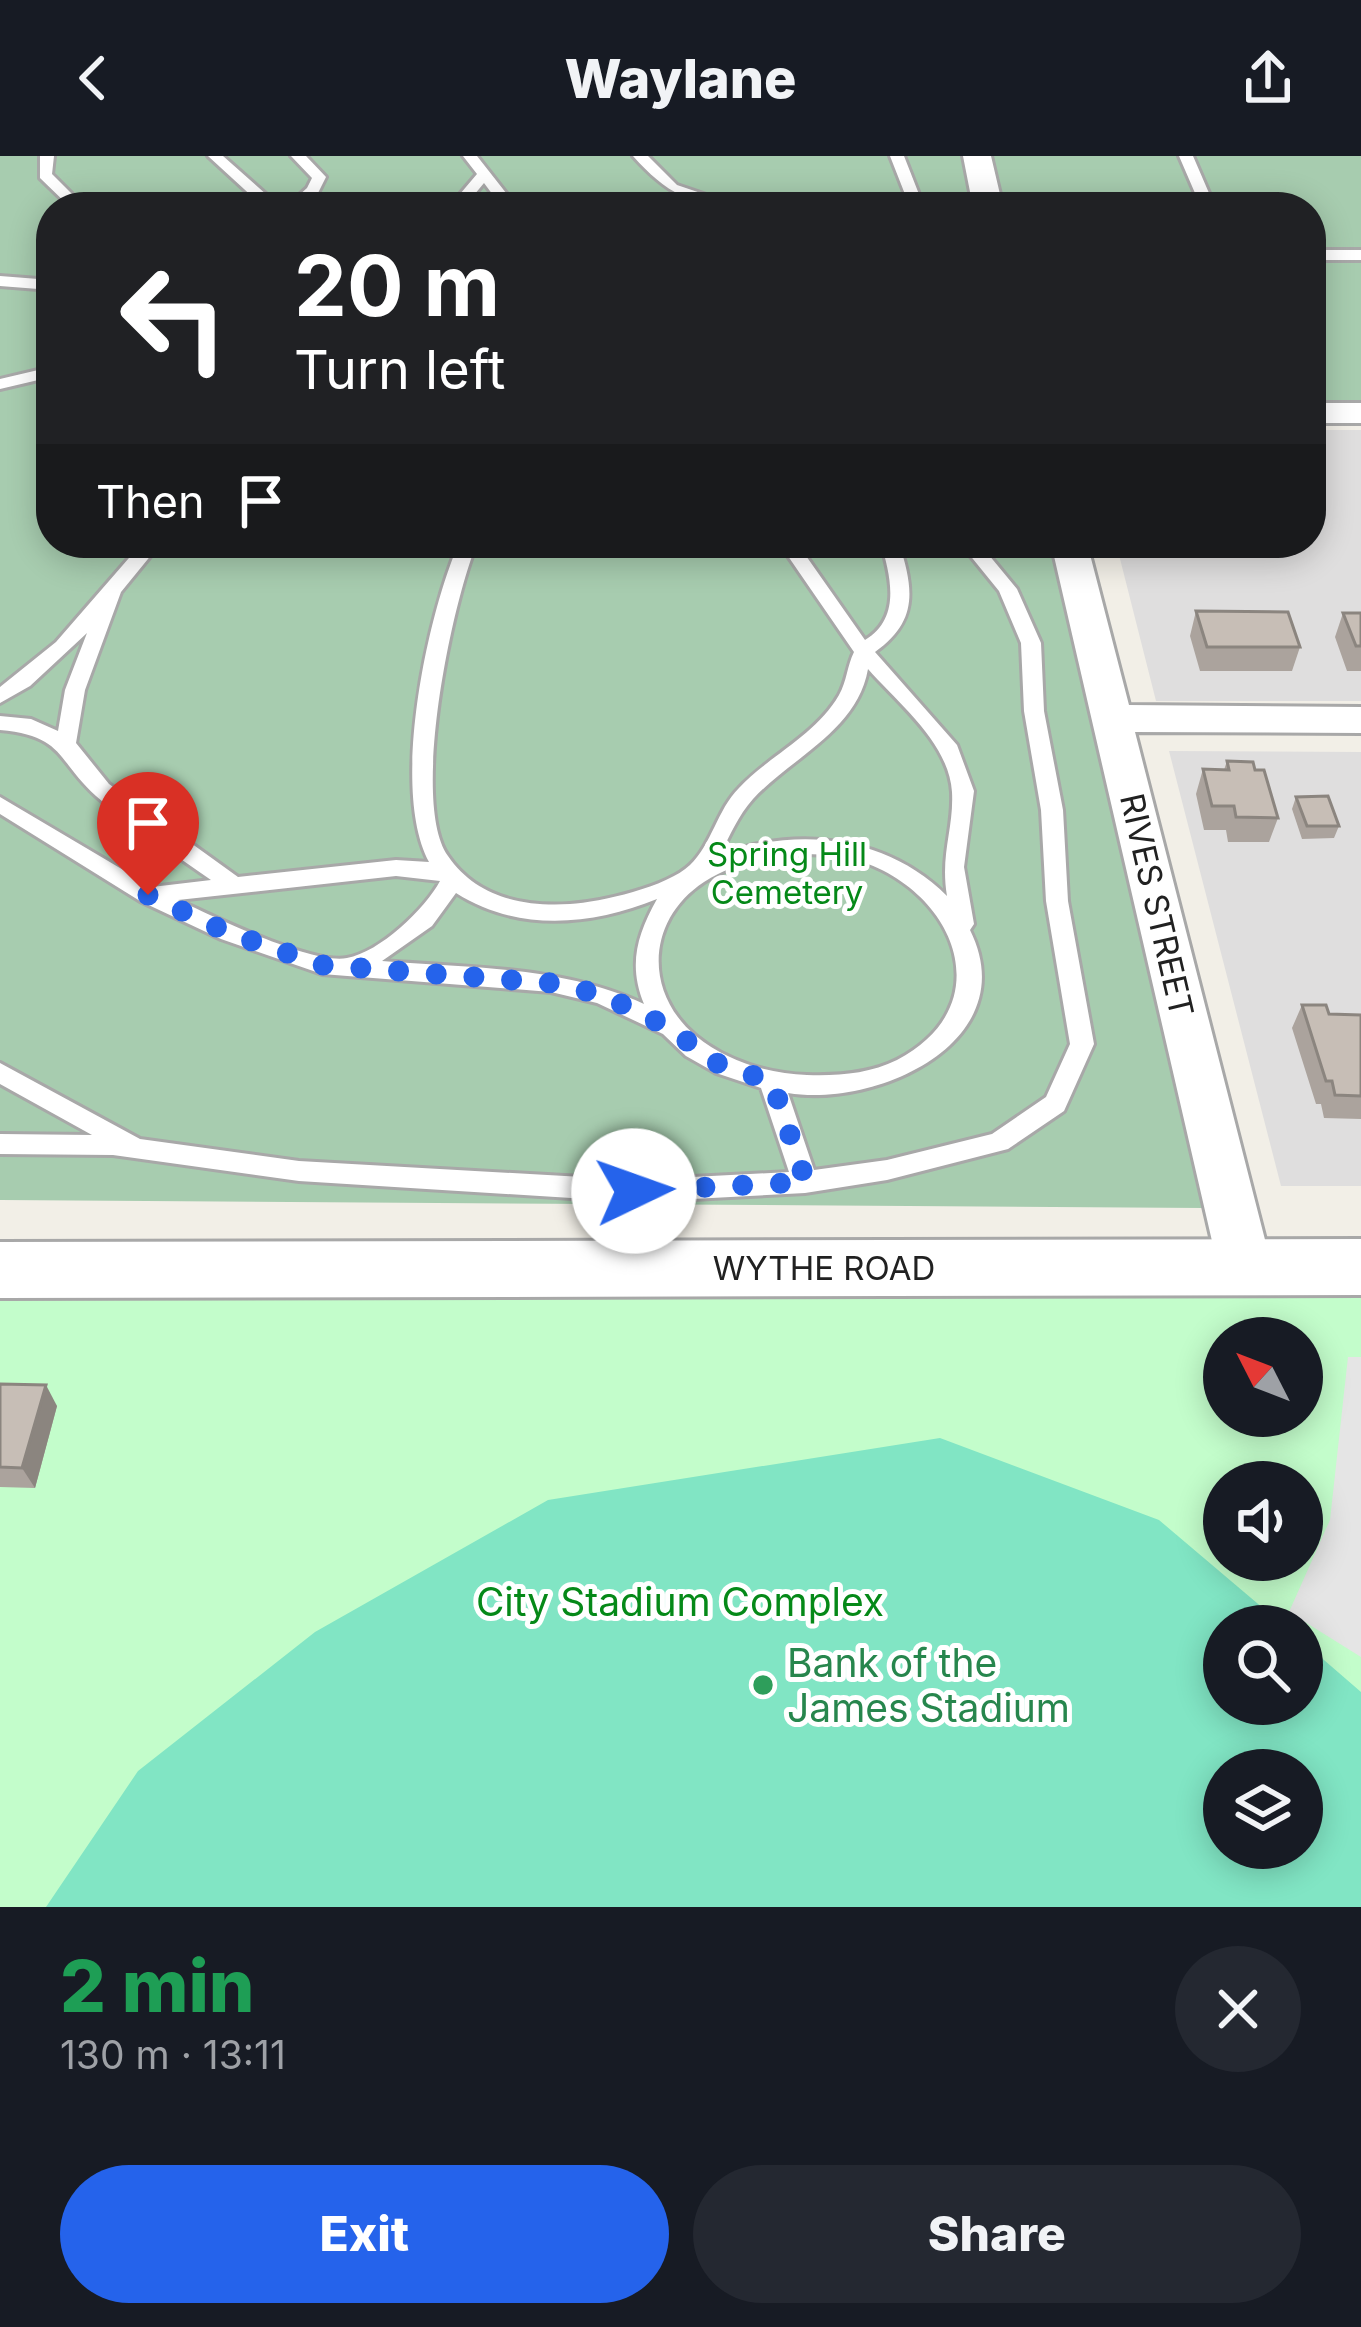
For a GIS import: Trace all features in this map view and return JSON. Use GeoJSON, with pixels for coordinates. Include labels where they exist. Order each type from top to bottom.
{"type":"FeatureCollection","features":[{"type":"Feature","properties":{"kind":"street"},"geometry":{"type":"LineString","coordinates":[[977,156],[985,192]]}},
{"type":"Feature","properties":{"kind":"street"},"geometry":{"type":"LineString","coordinates":[[1326,413],[1361,413]]}},
{"type":"Feature","properties":{"kind":"street","name":"RIVES STREET"},"geometry":{"type":"LineString","coordinates":[[1074,558],[1245,1267]]}},
{"type":"Feature","properties":{"kind":"street"},"geometry":{"type":"LineString","coordinates":[[1112,718],[1361,720]]}},
{"type":"Feature","properties":{"kind":"street","name":"WYTHE ROAD"},"geometry":{"type":"LineString","coordinates":[[0,1270],[1361,1267]]}},
{"type":"Feature","properties":{"kind":"lane"},"geometry":{"type":"LineString","coordinates":[[47,156],[45,175],[63,192]]}},
{"type":"Feature","properties":{"kind":"lane"},"geometry":{"type":"LineString","coordinates":[[215,156],[255,192]]}},
{"type":"Feature","properties":{"kind":"lane"},"geometry":{"type":"LineString","coordinates":[[298,156],[319,177],[311,192]]}},
{"type":"Feature","properties":{"kind":"lane"},"geometry":{"type":"LineString","coordinates":[[470,156],[498,192]]}},
{"type":"Feature","properties":{"kind":"lane"},"geometry":{"type":"LineString","coordinates":[[640,156],[672,188],[685,192]]}},
{"type":"Feature","properties":{"kind":"lane"},"geometry":{"type":"LineString","coordinates":[[897,156],[911,192]]}},
{"type":"Feature","properties":{"kind":"lane"},"geometry":{"type":"LineString","coordinates":[[1186,156],[1202,192]]}},
{"type":"Feature","properties":{"kind":"lane"},"geometry":{"type":"LineString","coordinates":[[469,192],[484,174]]}},
{"type":"Feature","properties":{"kind":"lane"},"geometry":{"type":"LineString","coordinates":[[1326,255],[1361,255]]}},
{"type":"Feature","properties":{"kind":"lane"},"geometry":{"type":"LineString","coordinates":[[0,281],[36,284]]}},
{"type":"Feature","properties":{"kind":"lane"},"geometry":{"type":"LineString","coordinates":[[0,384],[36,376]]}},
{"type":"Feature","properties":{"kind":"lane"},"geometry":{"type":"LineString","coordinates":[[0,697],[29,680],[64,648],[139,558]]}},
{"type":"Feature","properties":{"kind":"lane"},"geometry":{"type":"LineString","coordinates":[[462,558],[436,643],[424,762],[425,831],[439,861],[453,877],[486,902],[525,911],[573,912],[619,907],[737,854],[781,846],[828,846],[873,857],[913,877],[944,904],[965,940]]}},
{"type":"Feature","properties":{"kind":"lane"},"geometry":{"type":"LineString","coordinates":[[0,804],[148,895],[229,933],[322,965],[551,983],[603,995],[670,1028],[714,1062],[772,1082],[847,1082],[882,1075],[927,1052],[957,1018],[970,980],[953,867],[963,790],[947,745],[863,651],[798,558]]}},
{"type":"Feature","properties":{"kind":"lane"},"geometry":{"type":"LineString","coordinates":[[670,1028],[650,995],[644,961],[651,927],[669,897],[698,872],[731,811],[764,774],[805,745],[835,715],[854,688],[863,651],[891,630],[899,604],[895,558]]}},
{"type":"Feature","properties":{"kind":"lane"},"geometry":{"type":"LineString","coordinates":[[0,1144],[142,1149],[299,1172],[634,1191],[806,1182],[887,1169],[1000,1142],[1055,1104],[1082,1044],[1057,901],[1052,810],[1034,711],[1031,643],[1008,589],[982,558]]}},
{"type":"Feature","properties":{"kind":"lane"},"geometry":{"type":"LineString","coordinates":[[66,744],[75,689],[113,589]]}},
{"type":"Feature","properties":{"kind":"lane"},"geometry":{"type":"LineString","coordinates":[[0,723],[31,726],[66,744],[101,789],[237,888]]}},
{"type":"Feature","properties":{"kind":"lane"},"geometry":{"type":"LineString","coordinates":[[148,895],[396,868],[433,870],[453,877]]}},
{"type":"Feature","properties":{"kind":"lane"},"geometry":{"type":"LineString","coordinates":[[350,967],[421,927],[440,904],[453,877]]}},
{"type":"Feature","properties":{"kind":"lane"},"geometry":{"type":"LineString","coordinates":[[0,1073],[142,1149]]}},
{"type":"Feature","properties":{"kind":"lane"},"geometry":{"type":"LineString","coordinates":[[772,1082],[806,1182]]}},
{"type":"Feature","properties":{"kind":"shaded area"},"geometry":{"type":"Polygon","coordinates":[[[1326,430],[1361,430],[1361,701],[1156,701],[1120,558],[1326,558],[1326,430]]]}},
{"type":"Feature","properties":{"kind":"shaded area"},"geometry":{"type":"Polygon","coordinates":[[[1169,751],[1361,752],[1361,1186],[1281,1186],[1169,751]]]}},
{"type":"Feature","properties":{"kind":"shaded area"},"geometry":{"type":"Polygon","coordinates":[[[1348,1357],[1361,1357],[1361,1657],[1323,1633],[1323,1605],[1292,1605],[1303,1581],[1323,1581],[1323,1536],[1330,1520],[1348,1357]]]}},
{"type":"Feature","properties":{"kind":"green space","name":"Spring Hill Cemetery"},"geometry":{"type":"Polygon","coordinates":[[[0,156],[1361,156],[1361,403],[1326,403],[1326,192],[36,192],[36,558],[1053,558],[1204,1208],[0,1200],[0,156]]]}},
{"type":"Feature","properties":{"kind":"green space","name":"City Stadium Complex"},"geometry":{"type":"Polygon","coordinates":[[[1361,1296],[1361,1907],[0,1907],[0,1299],[1361,1296]]]}},
{"type":"Feature","properties":{"kind":"green space","name":"Bank of the James Stadium"},"geometry":{"type":"Polygon","coordinates":[[[940,1438],[1159,1520],[1203,1557],[1203,1581],[1231,1581],[1259,1605],[1203,1605],[1203,1725],[1323,1725],[1323,1659],[1361,1692],[1361,1907],[46,1907],[138,1771],[315,1632],[548,1500],[940,1438]]]}},
{"type":"Feature","properties":{"kind":"building"},"geometry":{"type":"Polygon","coordinates":[[[1196,611],[1288,612],[1300,647],[1207,647],[1196,611]]]}},
{"type":"Feature","properties":{"kind":"building"},"geometry":{"type":"Polygon","coordinates":[[[1343,613],[1361,613],[1361,646],[1356,646],[1343,613]]]}},
{"type":"Feature","properties":{"kind":"building"},"geometry":{"type":"Polygon","coordinates":[[[1227,761],[1253,762],[1255,770],[1264,770],[1278,818],[1236,817],[1234,806],[1212,806],[1203,769],[1229,770],[1227,761]]]}},
{"type":"Feature","properties":{"kind":"building"},"geometry":{"type":"Polygon","coordinates":[[[1328,796],[1339,826],[1307,826],[1296,797],[1328,796]]]}},
{"type":"Feature","properties":{"kind":"building"},"geometry":{"type":"Polygon","coordinates":[[[1302,1005],[1326,1005],[1329,1014],[1361,1015],[1361,1096],[1335,1095],[1332,1081],[1326,1081],[1302,1005]]]}},
{"type":"Feature","properties":{"kind":"building"},"geometry":{"type":"Polygon","coordinates":[[[0,1384],[46,1385],[22,1468],[0,1467],[0,1384]]]}},
{"type":"Feature","properties":{"kind":"place","name":"Bank of the James Stadium"},"geometry":{"type":"Point","coordinates":[763,1685]}},
{"type":"Feature","properties":{"kind":"route"},"geometry":{"type":"LineString","coordinates":[[148,895],[229,933],[322,965],[551,983],[603,995],[670,1028],[714,1062],[772,1082],[806,1182],[634,1191]]}}]}
